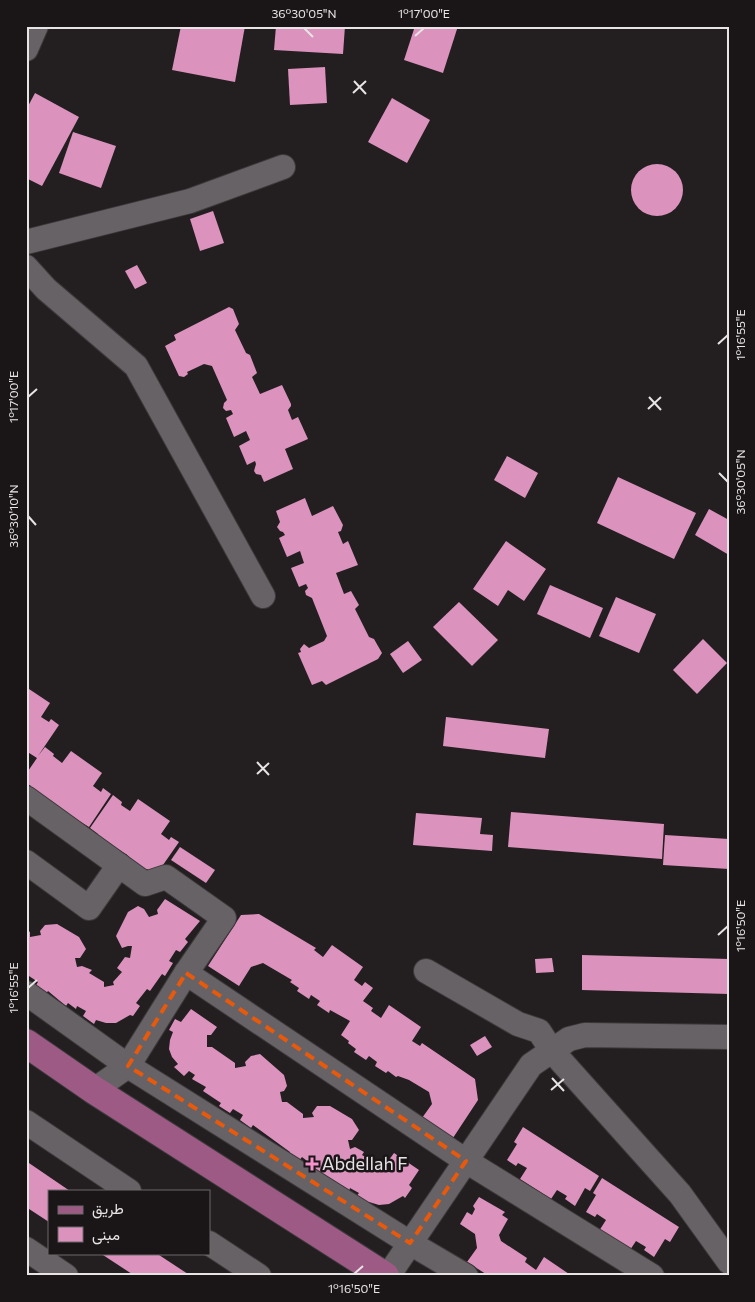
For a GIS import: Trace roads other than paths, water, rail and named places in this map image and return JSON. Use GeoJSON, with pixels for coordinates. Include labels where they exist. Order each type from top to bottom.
{"type":"FeatureCollection","features":[{"type":"Feature","properties":{"kind":"main road"},"geometry":{"type":"LineString","coordinates":[[26,1043],[94,1090],[386,1276]]}},
{"type":"Feature","properties":{"kind":"street"},"geometry":{"type":"LineString","coordinates":[[26,49],[36,26]]}},
{"type":"Feature","properties":{"kind":"street"},"geometry":{"type":"LineString","coordinates":[[26,242],[190,201],[283,167]]}},
{"type":"Feature","properties":{"kind":"street"},"geometry":{"type":"LineString","coordinates":[[26,267],[46,289],[136,366],[263,596]]}},
{"type":"Feature","properties":{"kind":"street"},"geometry":{"type":"LineString","coordinates":[[29,806],[145,884],[166,877],[224,918],[186,973],[128,1066],[94,1090]]}},
{"type":"Feature","properties":{"kind":"street"},"geometry":{"type":"LineString","coordinates":[[26,862],[89,908],[119,865]]}},
{"type":"Feature","properties":{"kind":"street"},"geometry":{"type":"LineString","coordinates":[[426,971],[518,1024],[539,1031],[552,1051],[680,1194],[729,1262]]}},
{"type":"Feature","properties":{"kind":"street"},"geometry":{"type":"LineString","coordinates":[[186,973],[466,1161],[652,1276]]}},
{"type":"Feature","properties":{"kind":"street"},"geometry":{"type":"LineString","coordinates":[[26,993],[128,1066],[410,1243],[466,1276]]}},
{"type":"Feature","properties":{"kind":"street"},"geometry":{"type":"LineString","coordinates":[[386,1276],[531,1065],[569,1038],[585,1035],[729,1037]]}},
{"type":"Feature","properties":{"kind":"street"},"geometry":{"type":"LineString","coordinates":[[26,1122],[118,1188]]}},
{"type":"Feature","properties":{"kind":"street"},"geometry":{"type":"LineString","coordinates":[[210,1244],[259,1276]]}},
{"type":"Feature","properties":{"kind":"street"},"geometry":{"type":"LineString","coordinates":[[26,1249],[61,1269]]}},
{"type":"Feature","properties":{"kind":"place","name":"Abdellah F"},"geometry":{"type":"Point","coordinates":[312,1164]}}]}
